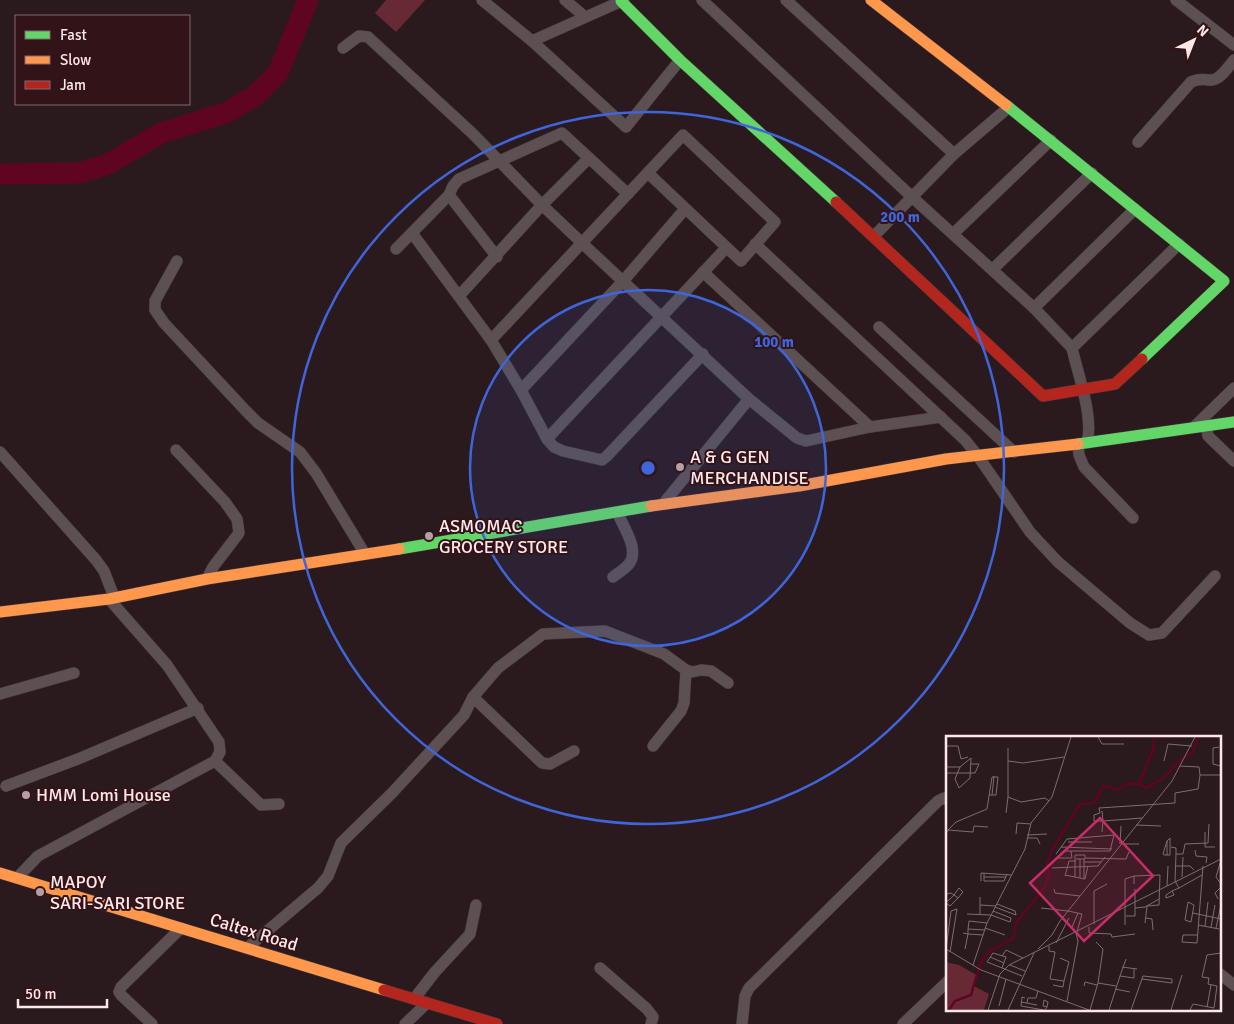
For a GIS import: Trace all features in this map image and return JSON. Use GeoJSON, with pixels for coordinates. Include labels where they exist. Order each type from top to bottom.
{"type":"FeatureCollection","features":[{"type":"Feature","properties":{"kind":"street"},"geometry":{"type":"LineString","coordinates":[[482,0],[532,41],[626,127],[680,60]]}},
{"type":"Feature","properties":{"kind":"street"},"geometry":{"type":"LineString","coordinates":[[565,0],[584,16]]}},
{"type":"Feature","properties":{"kind":"street"},"geometry":{"type":"LineString","coordinates":[[702,0],[912,197],[1034,308],[1072,348],[1090,428],[1082,444],[1084,467],[1133,518]]}},
{"type":"Feature","properties":{"kind":"street"},"geometry":{"type":"LineString","coordinates":[[786,0],[954,154]]}},
{"type":"Feature","properties":{"kind":"street"},"geometry":{"type":"LineString","coordinates":[[532,41],[584,16],[622,1],[680,60],[874,236],[1043,396],[1115,384],[1224,281],[1051,140],[871,0]]}},
{"type":"Feature","properties":{"kind":"street"},"geometry":{"type":"LineString","coordinates":[[1176,0],[1234,45]]}},
{"type":"Feature","properties":{"kind":"street"},"geometry":{"type":"LineString","coordinates":[[343,48],[359,36],[368,37],[501,161],[582,243],[624,280],[749,399],[790,434],[806,441],[870,427],[941,417]]}},
{"type":"Feature","properties":{"kind":"street"},"geometry":{"type":"LineString","coordinates":[[1138,142],[1191,82],[1198,79],[1214,80],[1222,75],[1234,60]]}},
{"type":"Feature","properties":{"kind":"street"},"geometry":{"type":"LineString","coordinates":[[874,236],[954,154],[1009,107]]}},
{"type":"Feature","properties":{"kind":"street"},"geometry":{"type":"LineString","coordinates":[[396,249],[449,194],[459,179],[562,133],[628,194]]}},
{"type":"Feature","properties":{"kind":"street"},"geometry":{"type":"LineString","coordinates":[[491,340],[683,135],[775,222],[740,261],[648,173]]}},
{"type":"Feature","properties":{"kind":"street"},"geometry":{"type":"LineString","coordinates":[[954,234],[1051,140]]}},
{"type":"Feature","properties":{"kind":"street"},"geometry":{"type":"LineString","coordinates":[[460,296],[497,257],[542,204],[589,158]]}},
{"type":"Feature","properties":{"kind":"street"},"geometry":{"type":"LineString","coordinates":[[993,270],[1092,173]]}},
{"type":"Feature","properties":{"kind":"street"},"geometry":{"type":"LineString","coordinates":[[449,194],[497,257]]}},
{"type":"Feature","properties":{"kind":"street"},"geometry":{"type":"LineString","coordinates":[[521,390],[624,280],[685,209]]}},
{"type":"Feature","properties":{"kind":"street"},"geometry":{"type":"LineString","coordinates":[[1034,308],[1135,209]]}},
{"type":"Feature","properties":{"kind":"street"},"geometry":{"type":"LineString","coordinates":[[412,233],[491,340],[548,439],[554,447],[563,451],[602,460],[703,354]]}},
{"type":"Feature","properties":{"kind":"street"},"geometry":{"type":"LineString","coordinates":[[755,244],[965,440],[1030,532],[1058,562],[1130,623],[1149,635],[1162,633],[1215,576]]}},
{"type":"Feature","properties":{"kind":"street"},"geometry":{"type":"LineString","coordinates":[[1072,348],[1179,244]]}},
{"type":"Feature","properties":{"kind":"street"},"geometry":{"type":"LineString","coordinates":[[548,439],[726,248]]}},
{"type":"Feature","properties":{"kind":"street"},"geometry":{"type":"LineString","coordinates":[[177,261],[154,302],[155,310],[164,323],[258,423],[300,452],[316,473],[365,554]]}},
{"type":"Feature","properties":{"kind":"street"},"geometry":{"type":"LineString","coordinates":[[703,272],[870,427]]}},
{"type":"Feature","properties":{"kind":"street"},"geometry":{"type":"LineString","coordinates":[[879,327],[1014,452]]}},
{"type":"Feature","properties":{"kind":"street"},"geometry":{"type":"LineString","coordinates":[[1200,426],[1234,388]]}},
{"type":"Feature","properties":{"kind":"street"},"geometry":{"type":"LineString","coordinates":[[663,504],[749,399]]}},
{"type":"Feature","properties":{"kind":"street"},"geometry":{"type":"LineString","coordinates":[[0,612],[112,598],[207,579],[663,504],[799,486],[946,459],[1082,444],[1234,422]]}},
{"type":"Feature","properties":{"kind":"street"},"geometry":{"type":"LineString","coordinates":[[1200,426],[1234,461]]}},
{"type":"Feature","properties":{"kind":"street"},"geometry":{"type":"LineString","coordinates":[[176,450],[225,502],[237,519],[239,533],[213,567],[207,579]]}},
{"type":"Feature","properties":{"kind":"street"},"geometry":{"type":"LineString","coordinates":[[0,452],[96,560],[104,572],[112,598],[167,664],[198,708],[219,742],[220,752],[215,761],[38,856],[17,878]]}},
{"type":"Feature","properties":{"kind":"street"},"geometry":{"type":"LineString","coordinates":[[613,577],[628,566],[632,556],[629,539],[617,512]]}},
{"type":"Feature","properties":{"kind":"street"},"geometry":{"type":"LineString","coordinates":[[247,948],[318,888],[328,876],[341,843],[392,793],[464,715],[473,697],[498,668],[542,634],[605,631],[664,654],[686,670],[692,672],[701,670],[711,671],[728,683]]}},
{"type":"Feature","properties":{"kind":"street"},"geometry":{"type":"LineString","coordinates":[[654,746],[684,703],[686,670]]}},
{"type":"Feature","properties":{"kind":"street"},"geometry":{"type":"LineString","coordinates":[[0,694],[74,673]]}},
{"type":"Feature","properties":{"kind":"street"},"geometry":{"type":"LineString","coordinates":[[473,697],[542,763],[550,764],[574,752]]}},
{"type":"Feature","properties":{"kind":"street"},"geometry":{"type":"LineString","coordinates":[[6,786],[78,759],[198,708]]}},
{"type":"Feature","properties":{"kind":"street"},"geometry":{"type":"LineString","coordinates":[[215,761],[261,805],[279,804]]}},
{"type":"Feature","properties":{"kind":"street"},"geometry":{"type":"LineString","coordinates":[[742,1024],[745,996],[749,988],[938,801],[946,799]]}},
{"type":"Feature","properties":{"kind":"street","name":"Caltex Road"},"geometry":{"type":"LineString","coordinates":[[1,875],[17,878],[497,1024]]}},
{"type":"Feature","properties":{"kind":"street"},"geometry":{"type":"LineString","coordinates":[[414,999],[435,972],[470,934],[476,905]]}},
{"type":"Feature","properties":{"kind":"street"},"geometry":{"type":"LineString","coordinates":[[152,1024],[119,992],[121,987],[181,928]]}},
{"type":"Feature","properties":{"kind":"street"},"geometry":{"type":"LineString","coordinates":[[600,968],[647,1009],[653,1017],[651,1024]]}},
{"type":"Feature","properties":{"kind":"street"},"geometry":{"type":"LineString","coordinates":[[1222,976],[1234,985]]}},
{"type":"Feature","properties":{"kind":"street"},"geometry":{"type":"LineString","coordinates":[[904,1024],[946,983]]}},
{"type":"Feature","properties":{"kind":"street"},"geometry":{"type":"LineString","coordinates":[[405,1024],[426,1003]]}},
{"type":"Feature","properties":{"kind":"shaded area"},"geometry":{"type":"Polygon","coordinates":[[[386,0],[425,0],[396,32],[375,13],[386,0]]]}},
{"type":"Feature","properties":{"kind":"waterway"},"geometry":{"type":"LineString","coordinates":[[0,174],[79,173],[108,164],[161,133],[228,112],[256,95],[278,73],[308,0]]}},
{"type":"Feature","properties":{"kind":"traffic: fast"},"geometry":{"type":"LineString","coordinates":[[621,1],[680,60],[836,202]]}},
{"type":"Feature","properties":{"kind":"traffic: fast"},"geometry":{"type":"LineString","coordinates":[[1006,105],[1224,281],[1142,359]]}},
{"type":"Feature","properties":{"kind":"traffic: fast"},"geometry":{"type":"LineString","coordinates":[[1078,444],[1234,422]]}},
{"type":"Feature","properties":{"kind":"traffic: fast"},"geometry":{"type":"LineString","coordinates":[[399,549],[651,506]]}},
{"type":"Feature","properties":{"kind":"traffic: slow"},"geometry":{"type":"LineString","coordinates":[[871,0],[1006,105]]}},
{"type":"Feature","properties":{"kind":"traffic: slow"},"geometry":{"type":"LineString","coordinates":[[651,506],[799,486],[946,459],[1078,444]]}},
{"type":"Feature","properties":{"kind":"traffic: slow"},"geometry":{"type":"LineString","coordinates":[[0,612],[109,599],[207,579],[399,549]]}},
{"type":"Feature","properties":{"kind":"traffic: slow"},"geometry":{"type":"LineString","coordinates":[[0,873],[384,990]]}},
{"type":"Feature","properties":{"kind":"traffic: jam"},"geometry":{"type":"LineString","coordinates":[[836,202],[1043,396],[1115,384],[1142,359]]}},
{"type":"Feature","properties":{"kind":"traffic: jam"},"geometry":{"type":"LineString","coordinates":[[384,990],[497,1024]]}},
{"type":"Feature","properties":{"kind":"place","name":"A & G GEN MERCHANDISE"},"geometry":{"type":"Point","coordinates":[680,467]}},
{"type":"Feature","properties":{"kind":"place","name":"ASMOMAC GROCERY STORE"},"geometry":{"type":"Point","coordinates":[429,536]}},
{"type":"Feature","properties":{"kind":"place","name":"HMM Lomi House"},"geometry":{"type":"Point","coordinates":[26,795]}},
{"type":"Feature","properties":{"kind":"place","name":"MAPOY SARI-SARI STORE"},"geometry":{"type":"Point","coordinates":[40,892]}}]}
